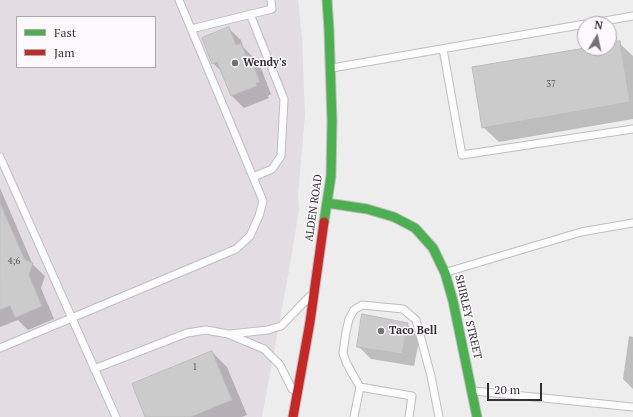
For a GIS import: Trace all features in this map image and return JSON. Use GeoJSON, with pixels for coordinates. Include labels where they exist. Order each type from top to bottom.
{"type":"FeatureCollection","features":[{"type":"Feature","properties":{"kind":"main road","name":"ALDEN ROAD"},"geometry":{"type":"LineString","coordinates":[[293,417],[308,330],[331,176],[332,121],[327,0]]}},
{"type":"Feature","properties":{"kind":"main road","name":"SHIRLEY STREET"},"geometry":{"type":"LineString","coordinates":[[327,203],[367,209],[394,217],[415,228],[433,248],[445,273],[453,301],[477,417]]}},
{"type":"Feature","properties":{"kind":"lane"},"geometry":{"type":"LineString","coordinates":[[0,348],[236,249],[250,236],[259,216],[263,201],[179,0]]}},
{"type":"Feature","properties":{"kind":"lane"},"geometry":{"type":"LineString","coordinates":[[192,29],[272,9],[271,0]]}},
{"type":"Feature","properties":{"kind":"lane"},"geometry":{"type":"LineString","coordinates":[[250,14],[284,99],[280,156],[272,169],[253,177]]}},
{"type":"Feature","properties":{"kind":"lane"},"geometry":{"type":"LineString","coordinates":[[617,19],[633,16]]}},
{"type":"Feature","properties":{"kind":"lane"},"geometry":{"type":"LineString","coordinates":[[330,69],[577,26]]}},
{"type":"Feature","properties":{"kind":"lane"},"geometry":{"type":"LineString","coordinates":[[443,49],[462,155],[633,129]]}},
{"type":"Feature","properties":{"kind":"lane"},"geometry":{"type":"LineString","coordinates":[[0,158],[116,417]]}},
{"type":"Feature","properties":{"kind":"lane"},"geometry":{"type":"LineString","coordinates":[[445,273],[581,232],[633,223]]}},
{"type":"Feature","properties":{"kind":"lane"},"geometry":{"type":"LineString","coordinates":[[228,334],[268,330],[281,326],[314,291]]}},
{"type":"Feature","properties":{"kind":"lane"},"geometry":{"type":"LineString","coordinates":[[354,417],[360,387],[346,362],[343,353],[349,319],[354,310],[362,304],[403,309],[416,320],[431,376],[439,417]]}},
{"type":"Feature","properties":{"kind":"lane"},"geometry":{"type":"LineString","coordinates":[[94,369],[187,333],[206,330],[228,334],[264,349],[280,365],[296,401]]}},
{"type":"Feature","properties":{"kind":"lane"},"geometry":{"type":"LineString","coordinates":[[360,387],[412,396],[409,417]]}},
{"type":"Feature","properties":{"kind":"lane"},"geometry":{"type":"LineString","coordinates":[[472,391],[633,407]]}},
{"type":"Feature","properties":{"kind":"shaded area"},"geometry":{"type":"Polygon","coordinates":[[[0,0],[298,0],[302,37],[305,115],[298,195],[299,210],[262,417],[0,417],[0,0]]]}},
{"type":"Feature","properties":{"kind":"building","name":"Wendy's"},"geometry":{"type":"Polygon","coordinates":[[[229,27],[236,45],[241,43],[246,56],[249,55],[260,82],[256,83],[257,86],[231,96],[217,62],[212,64],[202,38],[229,27]]]}},
{"type":"Feature","properties":{"kind":"building"},"geometry":{"type":"Polygon","coordinates":[[[620,41],[630,102],[482,128],[472,67],[577,49],[577,56],[617,56],[617,42],[620,41]]]}},
{"type":"Feature","properties":{"kind":"building"},"geometry":{"type":"Polygon","coordinates":[[[0,203],[25,260],[33,263],[29,275],[42,306],[15,318],[10,306],[0,310],[0,203]]]}},
{"type":"Feature","properties":{"kind":"building","name":"Taco Bell"},"geometry":{"type":"Polygon","coordinates":[[[362,314],[408,323],[402,354],[357,347],[362,314]]]}},
{"type":"Feature","properties":{"kind":"building"},"geometry":{"type":"Polygon","coordinates":[[[212,351],[232,400],[191,417],[145,417],[132,384],[212,351]]]}},
{"type":"Feature","properties":{"kind":"traffic: fast"},"geometry":{"type":"LineString","coordinates":[[324,222],[331,176],[332,121],[327,0]]}},
{"type":"Feature","properties":{"kind":"traffic: fast"},"geometry":{"type":"LineString","coordinates":[[327,203],[367,209],[394,217],[415,228],[433,248],[445,273],[453,301],[477,417]]}},
{"type":"Feature","properties":{"kind":"traffic: jam"},"geometry":{"type":"LineString","coordinates":[[293,417],[310,322],[324,222]]}},
{"type":"Feature","properties":{"kind":"place","name":"Wendy's"},"geometry":{"type":"Point","coordinates":[235,63]}},
{"type":"Feature","properties":{"kind":"place","name":"Taco Bell"},"geometry":{"type":"Point","coordinates":[381,331]}}]}
